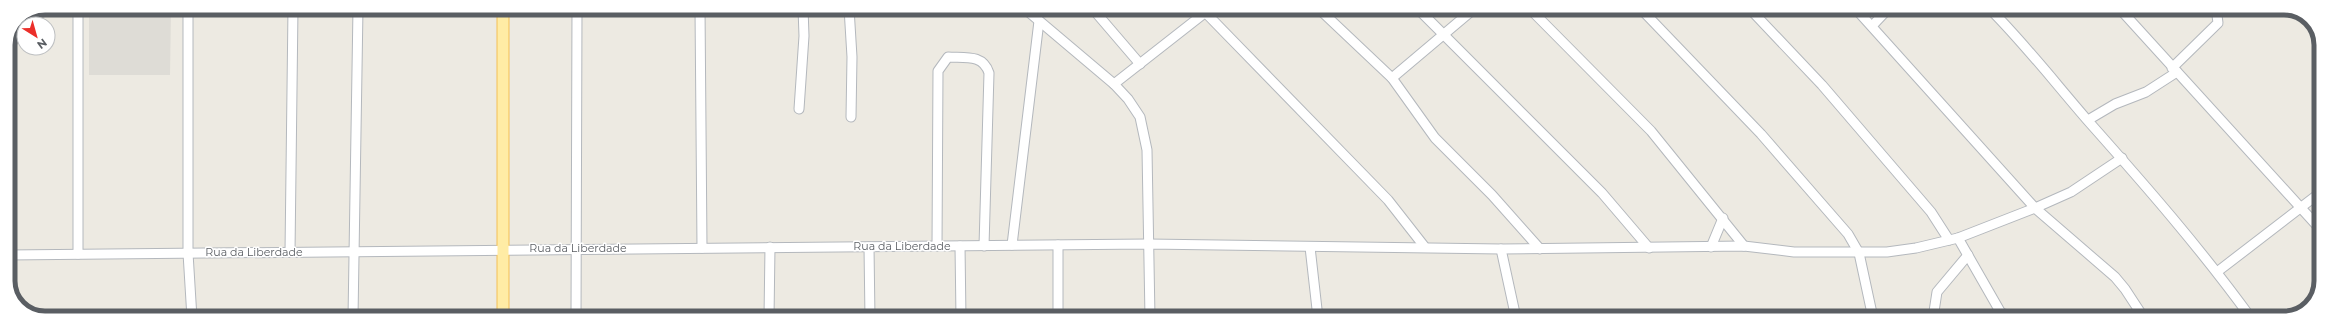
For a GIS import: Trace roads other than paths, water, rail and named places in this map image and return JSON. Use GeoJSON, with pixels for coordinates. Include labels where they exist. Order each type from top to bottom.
{"type":"FeatureCollection","features":[{"type":"Feature","properties":{"kind":"main road"},"geometry":{"type":"LineString","coordinates":[[503,15],[503,311]]}},
{"type":"Feature","properties":{"kind":"street"},"geometry":{"type":"LineString","coordinates":[[78,15],[78,254]]}},
{"type":"Feature","properties":{"kind":"street"},"geometry":{"type":"LineString","coordinates":[[188,15],[188,253],[192,311]]}},
{"type":"Feature","properties":{"kind":"street"},"geometry":{"type":"LineString","coordinates":[[290,252],[292,15]]}},
{"type":"Feature","properties":{"kind":"street"},"geometry":{"type":"LineString","coordinates":[[353,311],[358,15]]}},
{"type":"Feature","properties":{"kind":"street"},"geometry":{"type":"LineString","coordinates":[[576,311],[577,15]]}},
{"type":"Feature","properties":{"kind":"street"},"geometry":{"type":"LineString","coordinates":[[700,15],[702,248]]}},
{"type":"Feature","properties":{"kind":"street"},"geometry":{"type":"LineString","coordinates":[[799,109],[804,36],[803,15]]}},
{"type":"Feature","properties":{"kind":"street"},"geometry":{"type":"LineString","coordinates":[[849,15],[852,116]]}},
{"type":"Feature","properties":{"kind":"street"},"geometry":{"type":"LineString","coordinates":[[1032,15],[1114,84],[1135,108],[1143,129],[1147,150],[1150,311]]}},
{"type":"Feature","properties":{"kind":"street"},"geometry":{"type":"LineString","coordinates":[[1098,15],[1140,64]]}},
{"type":"Feature","properties":{"kind":"street"},"geometry":{"type":"LineString","coordinates":[[1114,84],[1200,15]]}},
{"type":"Feature","properties":{"kind":"street"},"geometry":{"type":"LineString","coordinates":[[1211,15],[1388,200],[1424,246]]}},
{"type":"Feature","properties":{"kind":"street"},"geometry":{"type":"LineString","coordinates":[[1325,15],[1392,78],[1435,138],[1492,195],[1540,249]]}},
{"type":"Feature","properties":{"kind":"street"},"geometry":{"type":"LineString","coordinates":[[1424,15],[1602,193],[1648,248]]}},
{"type":"Feature","properties":{"kind":"street"},"geometry":{"type":"LineString","coordinates":[[1392,78],[1467,15]]}},
{"type":"Feature","properties":{"kind":"street"},"geometry":{"type":"LineString","coordinates":[[1536,15],[1651,131],[1723,218],[1744,246]]}},
{"type":"Feature","properties":{"kind":"street"},"geometry":{"type":"LineString","coordinates":[[1647,15],[1761,134],[1848,234],[1859,252],[1872,311]]}},
{"type":"Feature","properties":{"kind":"street"},"geometry":{"type":"LineString","coordinates":[[1756,15],[1822,86],[1932,212],[1949,240]]}},
{"type":"Feature","properties":{"kind":"street"},"geometry":{"type":"LineString","coordinates":[[1862,15],[2035,208],[2115,277],[2126,289],[2140,311]]}},
{"type":"Feature","properties":{"kind":"street"},"geometry":{"type":"LineString","coordinates":[[1872,26],[1882,15]]}},
{"type":"Feature","properties":{"kind":"street"},"geometry":{"type":"LineString","coordinates":[[1996,15],[2024,44],[2122,158],[2217,272],[2246,311]]}},
{"type":"Feature","properties":{"kind":"street"},"geometry":{"type":"LineString","coordinates":[[2125,15],[2314,222]]}},
{"type":"Feature","properties":{"kind":"street"},"geometry":{"type":"LineString","coordinates":[[2088,120],[2115,104],[2146,92],[2175,70],[2218,24],[2217,15]]}},
{"type":"Feature","properties":{"kind":"street"},"geometry":{"type":"LineString","coordinates":[[1012,245],[1039,21]]}},
{"type":"Feature","properties":{"kind":"street"},"geometry":{"type":"LineString","coordinates":[[937,246],[938,71],[948,57],[980,58],[986,64],[989,72],[984,246]]}},
{"type":"Feature","properties":{"kind":"street","name":"Rua da Liberdade"},"geometry":{"type":"LineString","coordinates":[[15,254],[1148,244],[1310,247],[1424,246],[1501,249],[1744,246],[1794,252],[1887,252],[1916,248],[1958,238],[2035,208],[2071,192],[2122,158]]}},
{"type":"Feature","properties":{"kind":"street"},"geometry":{"type":"LineString","coordinates":[[2217,272],[2300,206],[2314,197]]}},
{"type":"Feature","properties":{"kind":"street"},"geometry":{"type":"LineString","coordinates":[[1711,247],[1723,218]]}},
{"type":"Feature","properties":{"kind":"street"},"geometry":{"type":"LineString","coordinates":[[1958,238],[2000,311]]}},
{"type":"Feature","properties":{"kind":"street"},"geometry":{"type":"LineString","coordinates":[[1058,245],[1058,311]]}},
{"type":"Feature","properties":{"kind":"street"},"geometry":{"type":"LineString","coordinates":[[960,246],[961,311]]}},
{"type":"Feature","properties":{"kind":"street"},"geometry":{"type":"LineString","coordinates":[[769,311],[770,247]]}},
{"type":"Feature","properties":{"kind":"street"},"geometry":{"type":"LineString","coordinates":[[869,247],[870,311]]}},
{"type":"Feature","properties":{"kind":"street"},"geometry":{"type":"LineString","coordinates":[[1310,247],[1317,311]]}},
{"type":"Feature","properties":{"kind":"street"},"geometry":{"type":"LineString","coordinates":[[1501,249],[1514,311]]}},
{"type":"Feature","properties":{"kind":"street"},"geometry":{"type":"LineString","coordinates":[[1934,311],[1938,292],[1968,255]]}}]}
